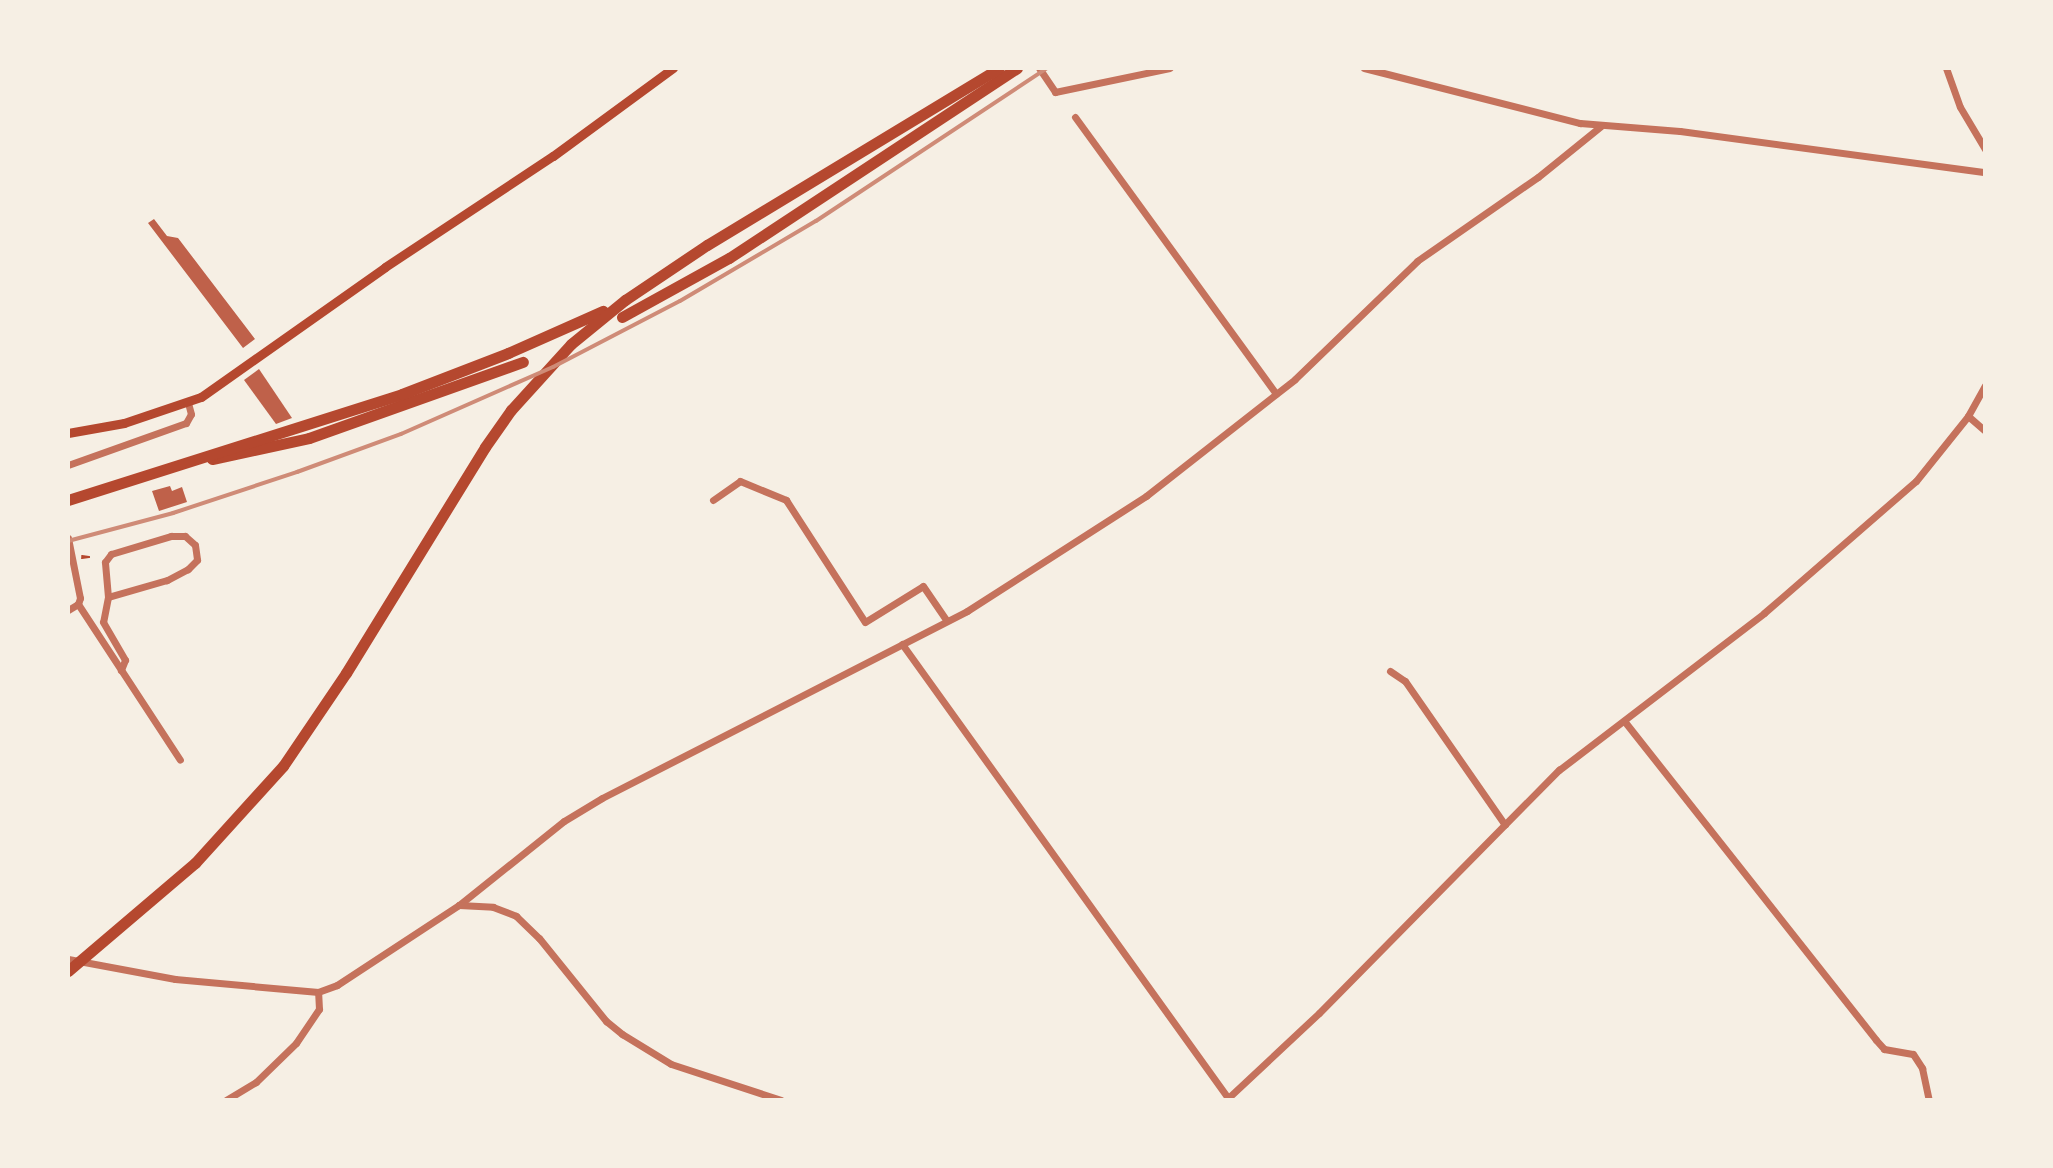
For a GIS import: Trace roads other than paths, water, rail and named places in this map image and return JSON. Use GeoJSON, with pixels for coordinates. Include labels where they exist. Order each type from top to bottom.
{"type":"FeatureCollection","features":[{"type":"Feature","properties":{"kind":"highway"},"geometry":{"type":"LineString","coordinates":[[68,971],[195,863],[283,766],[339,685],[462,483],[511,410],[571,344],[625,300],[999,68]]}},
{"type":"Feature","properties":{"kind":"highway"},"geometry":{"type":"LineString","coordinates":[[622,317],[729,258],[1017,68]]}},
{"type":"Feature","properties":{"kind":"highway"},"geometry":{"type":"LineString","coordinates":[[68,500],[457,374],[625,300]]}},
{"type":"Feature","properties":{"kind":"highway"},"geometry":{"type":"LineString","coordinates":[[180,465],[309,438],[523,362]]}},
{"type":"Feature","properties":{"kind":"main road"},"geometry":{"type":"LineString","coordinates":[[68,433],[124,423],[188,403],[234,375],[385,267],[553,156],[673,68]]}},
{"type":"Feature","properties":{"kind":"street"},"geometry":{"type":"LineString","coordinates":[[1039,68],[1055,92],[1170,68]]}},
{"type":"Feature","properties":{"kind":"street"},"geometry":{"type":"LineString","coordinates":[[1364,68],[1502,105],[1601,126],[1680,131],[1985,172]]}},
{"type":"Feature","properties":{"kind":"street"},"geometry":{"type":"LineString","coordinates":[[1946,68],[1960,107],[1985,149]]}},
{"type":"Feature","properties":{"kind":"street"},"geometry":{"type":"LineString","coordinates":[[1075,117],[1276,394]]}},
{"type":"Feature","properties":{"kind":"street"},"geometry":{"type":"LineString","coordinates":[[68,959],[175,979],[318,992],[337,985],[459,905],[564,821],[602,798],[947,621],[1146,496],[1276,394],[1417,261],[1538,177],[1601,126]]}},
{"type":"Feature","properties":{"kind":"street"},"geometry":{"type":"LineString","coordinates":[[902,644],[1227,1099],[1319,1013],[1559,770],[1764,613],[1916,481],[1968,416],[1985,385]]}},
{"type":"Feature","properties":{"kind":"street"},"geometry":{"type":"LineString","coordinates":[[68,465],[186,423],[191,414],[188,403]]}},
{"type":"Feature","properties":{"kind":"street"},"geometry":{"type":"LineString","coordinates":[[1968,416],[1985,431]]}},
{"type":"Feature","properties":{"kind":"street"},"geometry":{"type":"LineString","coordinates":[[713,500],[740,481],[786,500],[865,622],[923,586],[947,621]]}},
{"type":"Feature","properties":{"kind":"street"},"geometry":{"type":"LineString","coordinates":[[108,597],[167,580],[188,569],[197,560],[195,545],[185,536],[171,536],[111,554],[105,562],[108,597],[103,622],[125,660],[121,670]]}},
{"type":"Feature","properties":{"kind":"street"},"geometry":{"type":"LineString","coordinates":[[68,538],[80,591],[78,604],[180,760]]}},
{"type":"Feature","properties":{"kind":"street"},"geometry":{"type":"LineString","coordinates":[[68,610],[78,604]]}},
{"type":"Feature","properties":{"kind":"street"},"geometry":{"type":"LineString","coordinates":[[1390,671],[1405,681],[1505,825]]}},
{"type":"Feature","properties":{"kind":"street"},"geometry":{"type":"LineString","coordinates":[[1625,722],[1876,1040],[1884,1049],[1913,1054],[1922,1068],[1929,1100]]}},
{"type":"Feature","properties":{"kind":"street"},"geometry":{"type":"LineString","coordinates":[[459,905],[493,907],[516,916],[539,938],[606,1021],[671,1064],[781,1100]]}},
{"type":"Feature","properties":{"kind":"street"},"geometry":{"type":"LineString","coordinates":[[226,1100],[256,1082],[296,1043],[319,1009],[318,992]]}},
{"type":"Feature","properties":{"kind":"railway"},"geometry":{"type":"LineString","coordinates":[[68,541],[173,513],[297,472],[401,434],[553,367],[680,301],[816,221],[1047,68]]}}]}
